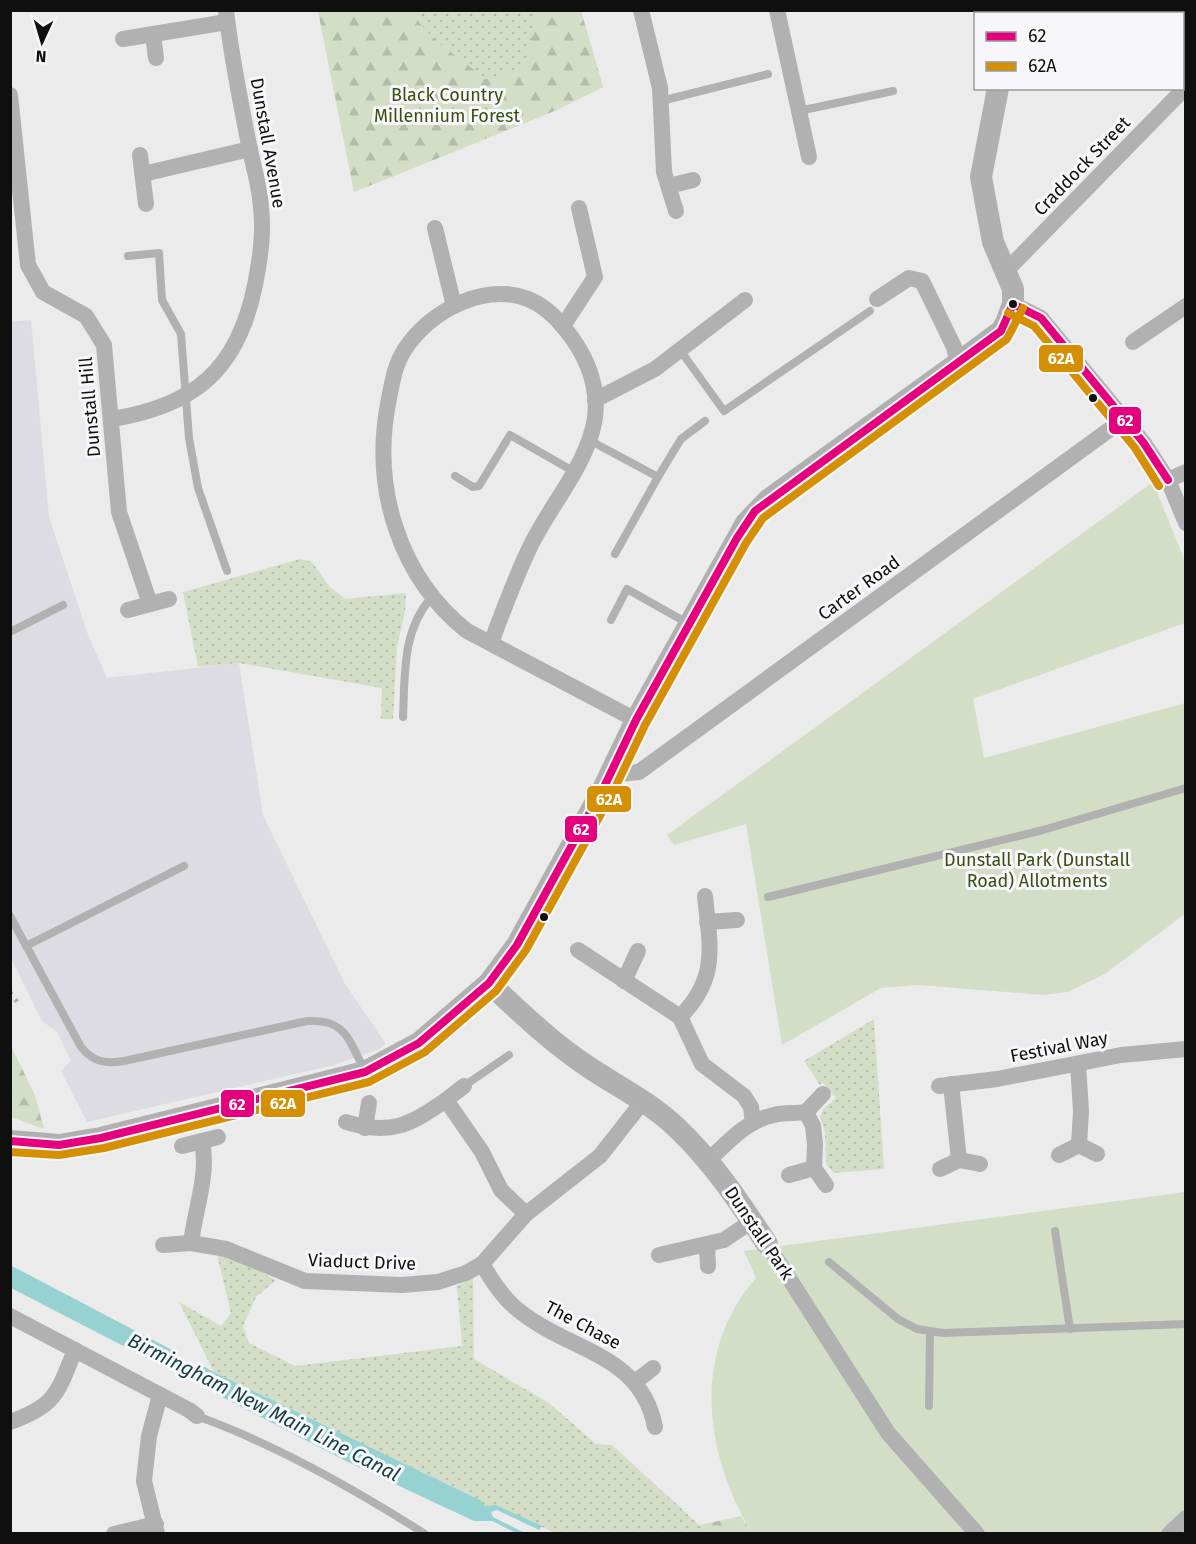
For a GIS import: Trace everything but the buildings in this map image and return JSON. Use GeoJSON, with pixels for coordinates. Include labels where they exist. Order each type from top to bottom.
{"type":"FeatureCollection","features":[{"type":"Feature","properties":{"kind":"street"},"geometry":{"type":"LineString","coordinates":[[641,10],[661,101],[664,171],[676,211]]}},
{"type":"Feature","properties":{"kind":"street"},"geometry":{"type":"LineString","coordinates":[[777,10],[809,157]]}},
{"type":"Feature","properties":{"kind":"street"},"geometry":{"type":"LineString","coordinates":[[123,39],[153,35],[226,16]]}},
{"type":"Feature","properties":{"kind":"street","name":"Dunstall Avenue"},"geometry":{"type":"LineString","coordinates":[[112,419],[147,414],[186,396],[204,382],[227,358],[243,330],[253,294],[263,225],[226,16]]}},
{"type":"Feature","properties":{"kind":"street"},"geometry":{"type":"LineString","coordinates":[[153,35],[156,58]]}},
{"type":"Feature","properties":{"kind":"street"},"geometry":{"type":"LineString","coordinates":[[10,1141],[59,1145],[102,1138],[365,1072],[419,1043],[489,983],[518,945],[612,771],[636,720],[737,538],[755,512],[802,474],[1001,331],[1013,304],[1013,289],[987,220],[981,177],[998,90]]}},
{"type":"Feature","properties":{"kind":"street","name":"Craddock Street"},"geometry":{"type":"LineString","coordinates":[[1005,272],[1182,90]]}},
{"type":"Feature","properties":{"kind":"street","name":"Dunstall Hill"},"geometry":{"type":"LineString","coordinates":[[10,95],[28,265],[44,292],[86,316],[101,336],[112,419],[119,512],[150,604]]}},
{"type":"Feature","properties":{"kind":"street"},"geometry":{"type":"LineString","coordinates":[[143,174],[250,148]]}},
{"type":"Feature","properties":{"kind":"street"},"geometry":{"type":"LineString","coordinates":[[140,155],[146,204]]}},
{"type":"Feature","properties":{"kind":"street"},"geometry":{"type":"LineString","coordinates":[[669,186],[693,180]]}},
{"type":"Feature","properties":{"kind":"street"},"geometry":{"type":"LineString","coordinates":[[563,326],[595,277],[579,208]]}},
{"type":"Feature","properties":{"kind":"street"},"geometry":{"type":"LineString","coordinates":[[435,228],[454,306]]}},
{"type":"Feature","properties":{"kind":"street"},"geometry":{"type":"LineString","coordinates":[[873,305],[909,278],[922,281],[954,347],[958,363]]}},
{"type":"Feature","properties":{"kind":"street"},"geometry":{"type":"LineString","coordinates":[[491,643],[530,546],[589,440],[595,418],[590,367],[578,345],[563,326],[552,315],[527,298],[497,294],[481,296],[454,306],[434,318],[419,332],[399,360],[386,417],[382,458],[385,489],[399,537],[431,598],[467,631],[636,720]]}},
{"type":"Feature","properties":{"kind":"street"},"geometry":{"type":"LineString","coordinates":[[595,400],[655,369],[745,300]]}},
{"type":"Feature","properties":{"kind":"street"},"geometry":{"type":"LineString","coordinates":[[1013,304],[1041,318],[1143,442],[1168,480],[1185,523]]}},
{"type":"Feature","properties":{"kind":"street"},"geometry":{"type":"LineString","coordinates":[[1132,342],[1185,306]]}},
{"type":"Feature","properties":{"kind":"street","name":"Carter Road"},"geometry":{"type":"LineString","coordinates":[[612,771],[619,774],[639,772],[1124,419]]}},
{"type":"Feature","properties":{"kind":"street"},"geometry":{"type":"LineString","coordinates":[[1168,480],[1185,472]]}},
{"type":"Feature","properties":{"kind":"street"},"geometry":{"type":"LineString","coordinates":[[129,610],[169,599]]}},
{"type":"Feature","properties":{"kind":"street"},"geometry":{"type":"LineString","coordinates":[[680,1017],[699,995],[710,968],[705,896]]}},
{"type":"Feature","properties":{"kind":"street"},"geometry":{"type":"LineString","coordinates":[[707,922],[737,920]]}},
{"type":"Feature","properties":{"kind":"street"},"geometry":{"type":"LineString","coordinates":[[578,950],[680,1017],[702,1064],[744,1096],[751,1107],[753,1123]]}},
{"type":"Feature","properties":{"kind":"street"},"geometry":{"type":"LineString","coordinates":[[624,981],[638,951]]}},
{"type":"Feature","properties":{"kind":"street","name":"Dunstall Park"},"geometry":{"type":"LineString","coordinates":[[489,983],[538,1029],[587,1067],[644,1100],[709,1160],[752,1221],[888,1433],[977,1533]]}},
{"type":"Feature","properties":{"kind":"street","name":"Festival Way"},"geometry":{"type":"LineString","coordinates":[[959,1160],[945,1085],[997,1079],[1121,1055],[1185,1049]]}},
{"type":"Feature","properties":{"kind":"street"},"geometry":{"type":"LineString","coordinates":[[1078,1064],[1082,1112],[1078,1145]]}},
{"type":"Feature","properties":{"kind":"street"},"geometry":{"type":"LineString","coordinates":[[346,1122],[365,1128],[392,1129],[405,1125],[464,1086]]}},
{"type":"Feature","properties":{"kind":"street"},"geometry":{"type":"LineString","coordinates":[[709,1160],[739,1131],[772,1115],[806,1112],[823,1094]]}},
{"type":"Feature","properties":{"kind":"street"},"geometry":{"type":"LineString","coordinates":[[446,1100],[482,1152],[501,1190],[526,1214]]}},
{"type":"Feature","properties":{"kind":"street","name":"Viaduct Drive"},"geometry":{"type":"LineString","coordinates":[[163,1245],[191,1243],[226,1249],[286,1275],[319,1283],[419,1285],[457,1276],[482,1264],[526,1214],[600,1156],[644,1100]]}},
{"type":"Feature","properties":{"kind":"street"},"geometry":{"type":"LineString","coordinates":[[365,1128],[369,1103]]}},
{"type":"Feature","properties":{"kind":"street"},"geometry":{"type":"LineString","coordinates":[[806,1112],[813,1126],[814,1168],[826,1185]]}},
{"type":"Feature","properties":{"kind":"street"},"geometry":{"type":"LineString","coordinates":[[182,1146],[210,1139],[206,1166],[194,1212],[191,1243]]}},
{"type":"Feature","properties":{"kind":"street"},"geometry":{"type":"LineString","coordinates":[[1078,1145],[1097,1154]]}},
{"type":"Feature","properties":{"kind":"street"},"geometry":{"type":"LineString","coordinates":[[1059,1155],[1078,1145]]}},
{"type":"Feature","properties":{"kind":"street"},"geometry":{"type":"LineString","coordinates":[[940,1169],[959,1160],[980,1164]]}},
{"type":"Feature","properties":{"kind":"street"},"geometry":{"type":"LineString","coordinates":[[789,1175],[814,1168]]}},
{"type":"Feature","properties":{"kind":"street"},"geometry":{"type":"LineString","coordinates":[[659,1255],[683,1247],[708,1245],[724,1240],[752,1221]]}},
{"type":"Feature","properties":{"kind":"street"},"geometry":{"type":"LineString","coordinates":[[708,1245],[708,1266]]}},
{"type":"Feature","properties":{"kind":"street","name":"The Chase"},"geometry":{"type":"LineString","coordinates":[[482,1264],[498,1290],[524,1315],[614,1363],[635,1382],[650,1404],[655,1427]]}},
{"type":"Feature","properties":{"kind":"street"},"geometry":{"type":"LineString","coordinates":[[10,1316],[197,1416]]}},
{"type":"Feature","properties":{"kind":"street"},"geometry":{"type":"LineString","coordinates":[[10,1422],[44,1408],[56,1394],[75,1350]]}},
{"type":"Feature","properties":{"kind":"street"},"geometry":{"type":"LineString","coordinates":[[635,1382],[653,1368]]}},
{"type":"Feature","properties":{"kind":"street"},"geometry":{"type":"LineString","coordinates":[[114,1533],[157,1529],[144,1481],[149,1436],[160,1395]]}},
{"type":"Feature","properties":{"kind":"street"},"geometry":{"type":"LineString","coordinates":[[1170,1533],[1185,1518]]}},
{"type":"Feature","properties":{"kind":"lane"},"geometry":{"type":"LineString","coordinates":[[661,101],[768,74]]}},
{"type":"Feature","properties":{"kind":"lane"},"geometry":{"type":"LineString","coordinates":[[800,111],[893,91]]}},
{"type":"Feature","properties":{"kind":"lane"},"geometry":{"type":"LineString","coordinates":[[128,256],[159,253],[162,300],[181,334],[189,438],[198,488],[227,572]]}},
{"type":"Feature","properties":{"kind":"lane"},"geometry":{"type":"LineString","coordinates":[[680,350],[724,411],[873,305]]}},
{"type":"Feature","properties":{"kind":"lane"},"geometry":{"type":"LineString","coordinates":[[615,554],[681,440],[705,421]]}},
{"type":"Feature","properties":{"kind":"lane"},"geometry":{"type":"LineString","coordinates":[[455,476],[473,487],[479,486],[510,435],[573,471]]}},
{"type":"Feature","properties":{"kind":"lane"},"geometry":{"type":"LineString","coordinates":[[589,440],[658,477]]}},
{"type":"Feature","properties":{"kind":"lane"},"geometry":{"type":"LineString","coordinates":[[611,620],[627,589],[690,624]]}},
{"type":"Feature","properties":{"kind":"lane"},"geometry":{"type":"LineString","coordinates":[[403,717],[408,644],[420,610],[431,598]]}},
{"type":"Feature","properties":{"kind":"lane"},"geometry":{"type":"LineString","coordinates":[[10,632],[63,605]]}},
{"type":"Feature","properties":{"kind":"lane"},"geometry":{"type":"LineString","coordinates":[[768,897],[1043,830],[1185,788]]}},
{"type":"Feature","properties":{"kind":"lane"},"geometry":{"type":"LineString","coordinates":[[26,946],[184,866]]}},
{"type":"Feature","properties":{"kind":"lane"},"geometry":{"type":"LineString","coordinates":[[10,916],[81,1047],[88,1056],[98,1061],[124,1062],[307,1021],[326,1020],[337,1025],[346,1036],[365,1072]]}},
{"type":"Feature","properties":{"kind":"lane"},"geometry":{"type":"LineString","coordinates":[[464,1086],[509,1055]]}},
{"type":"Feature","properties":{"kind":"lane"},"geometry":{"type":"LineString","coordinates":[[1055,1231],[1070,1329]]}},
{"type":"Feature","properties":{"kind":"lane"},"geometry":{"type":"LineString","coordinates":[[829,1262],[898,1318],[917,1329],[943,1333],[1185,1324]]}},
{"type":"Feature","properties":{"kind":"lane"},"geometry":{"type":"LineString","coordinates":[[928,1406],[930,1331]]}},
{"type":"Feature","properties":{"kind":"lane"},"geometry":{"type":"LineString","coordinates":[[197,1416],[239,1432],[286,1455],[367,1497],[425,1533]]}},
{"type":"Feature","properties":{"kind":"shaded area"},"geometry":{"type":"Polygon","coordinates":[[[31,320],[49,517],[88,635],[107,678],[239,663],[263,815],[345,984],[386,1044],[379,1049],[334,1065],[87,1122],[61,1071],[71,1061],[57,1032],[42,1021],[11,958],[10,322],[31,320]]]}},
{"type":"Feature","properties":{"kind":"green space"},"geometry":{"type":"Polygon","coordinates":[[[318,11],[581,11],[603,87],[552,112],[354,192],[318,11]]]}},
{"type":"Feature","properties":{"kind":"green space","name":"Black Country Millennium Forest"},"geometry":{"type":"Polygon","coordinates":[[[318,11],[409,11],[435,40],[486,79],[527,67],[534,24],[533,11],[581,11],[603,87],[552,112],[354,192],[318,11]]]}},
{"type":"Feature","properties":{"kind":"green space","name":"Dunstall Park (Dunstall Road) Allotments"},"geometry":{"type":"Polygon","coordinates":[[[1153,482],[1185,561],[1185,623],[973,699],[984,758],[1185,703],[1185,914],[1105,974],[1068,992],[1044,995],[918,985],[881,988],[782,1045],[746,824],[674,845],[667,835],[1153,482]]]}},
{"type":"Feature","properties":{"kind":"green space"},"geometry":{"type":"Polygon","coordinates":[[[300,559],[312,562],[329,586],[345,599],[406,593],[405,612],[397,646],[393,719],[381,719],[382,688],[239,663],[198,667],[183,592],[300,559]]]}},
{"type":"Feature","properties":{"kind":"green space"},"geometry":{"type":"Polygon","coordinates":[[[874,1019],[884,1169],[834,1173],[826,1164],[825,1132],[820,1117],[823,1109],[836,1098],[823,1083],[820,1085],[804,1061],[874,1019]]]}},
{"type":"Feature","properties":{"kind":"green space"},"geometry":{"type":"Polygon","coordinates":[[[11,1046],[35,1095],[44,1129],[11,1117],[11,1046]]]}},
{"type":"Feature","properties":{"kind":"green space"},"geometry":{"type":"Polygon","coordinates":[[[1185,1192],[1185,1533],[752,1533],[723,1470],[715,1437],[712,1403],[714,1370],[721,1338],[735,1307],[756,1278],[744,1251],[1185,1192]]]}},
{"type":"Feature","properties":{"kind":"green space"},"geometry":{"type":"Polygon","coordinates":[[[217,1255],[246,1264],[276,1280],[256,1297],[243,1326],[249,1343],[295,1366],[462,1346],[457,1286],[473,1278],[474,1359],[549,1403],[596,1444],[612,1445],[708,1533],[555,1533],[496,1505],[485,1507],[480,1500],[214,1372],[179,1302],[221,1326],[231,1313],[217,1255]]]}},
{"type":"Feature","properties":{"kind":"green space"},"geometry":{"type":"Polygon","coordinates":[[[741,1516],[752,1533],[708,1533],[700,1525],[741,1516]]]}},
{"type":"Feature","properties":{"kind":"water","name":"Birmingham New Main Line Canal"},"geometry":{"type":"Polygon","coordinates":[[[10,1265],[214,1372],[480,1500],[485,1506],[496,1505],[542,1526],[539,1530],[497,1510],[491,1512],[493,1517],[525,1533],[516,1533],[492,1521],[474,1521],[350,1463],[11,1288],[10,1265]]]}},
{"type":"Feature","properties":{"kind":"pier"},"geometry":{"type":"Polygon","coordinates":[[[171,1346],[199,1361],[219,1399],[190,1384],[171,1346]]]}},
{"type":"Feature","properties":{"kind":"railway"},"geometry":{"type":"LineString","coordinates":[[10,992],[20,1006]]}},
{"type":"Feature","properties":{"kind":"transit line","name":"62"},"geometry":{"type":"LineString","coordinates":[[1013,304],[1041,318],[1143,442],[1168,480]]}},
{"type":"Feature","properties":{"kind":"transit line","name":"62"},"geometry":{"type":"LineString","coordinates":[[10,1141],[59,1145],[101,1138],[365,1072],[419,1043],[489,983],[517,945],[604,787],[636,720],[737,538],[755,511],[1001,331],[1013,304]]}},
{"type":"Feature","properties":{"kind":"transit line","name":"62A"},"geometry":{"type":"LineString","coordinates":[[10,1152],[59,1155],[104,1148],[369,1082],[425,1052],[496,991],[526,950],[613,792],[645,725],[746,543],[763,518],[1007,339],[1023,308]]}},
{"type":"Feature","properties":{"kind":"transit line","name":"62A"},"geometry":{"type":"LineString","coordinates":[[1008,313],[1034,326],[1135,448],[1159,486]]}}]}
